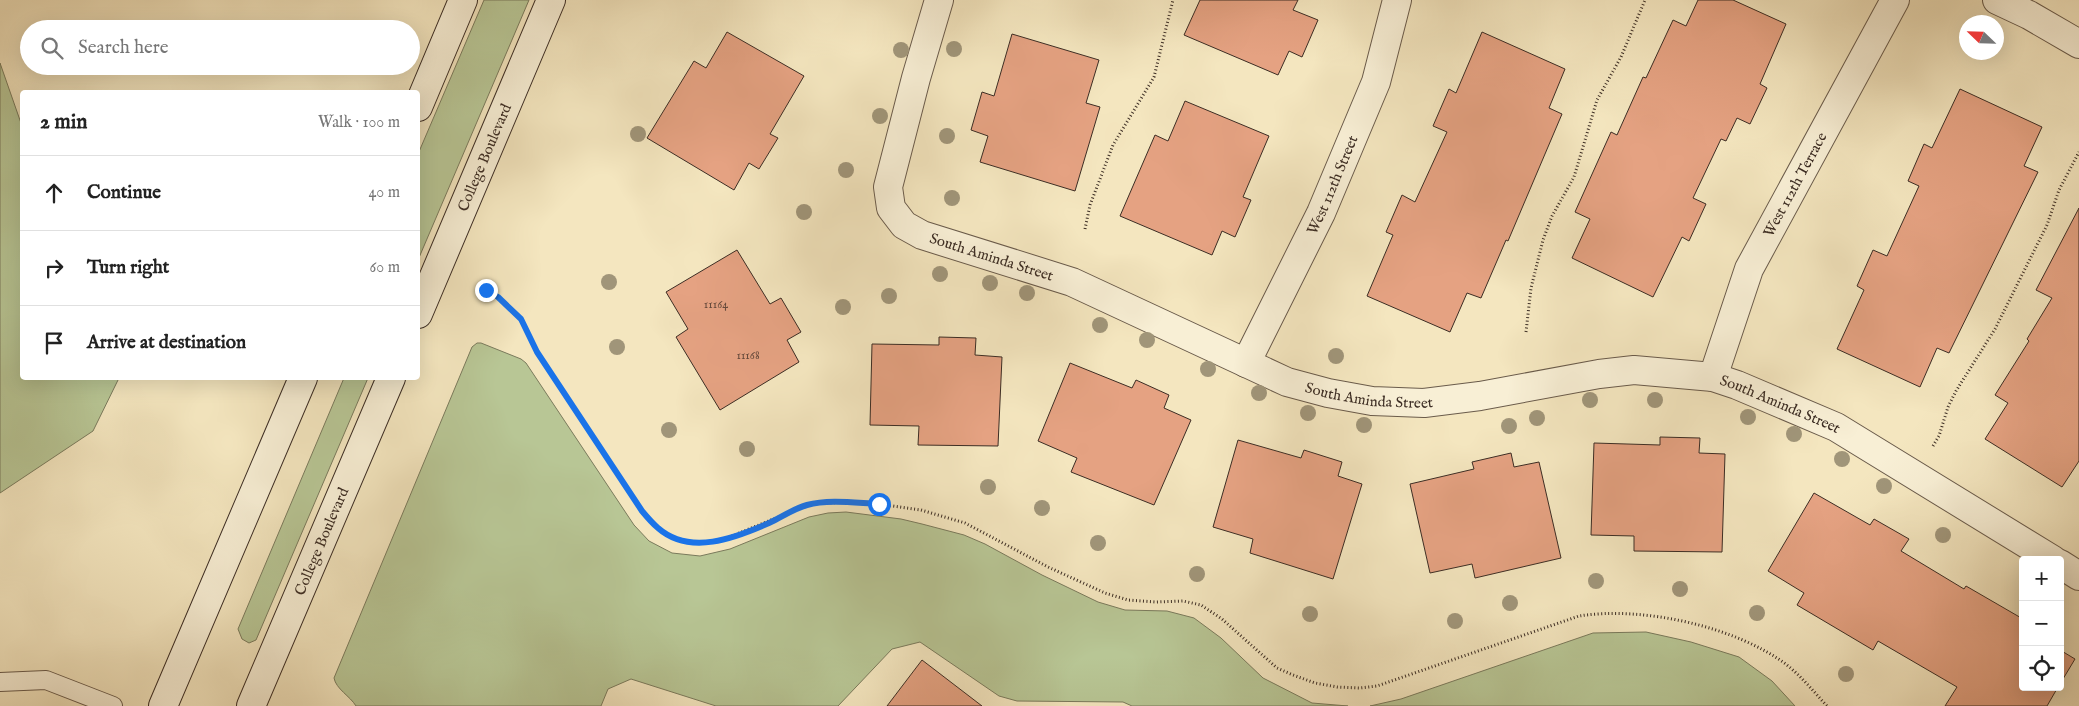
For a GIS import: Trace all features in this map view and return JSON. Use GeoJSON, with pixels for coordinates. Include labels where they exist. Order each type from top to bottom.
{"type":"FeatureCollection","features":[{"type":"Feature","properties":{"kind":"street"},"geometry":{"type":"LineString","coordinates":[[420,102],[463,0]]}},
{"type":"Feature","properties":{"kind":"street","name":"College Boulevard"},"geometry":{"type":"LineString","coordinates":[[420,309],[551,0]]}},
{"type":"Feature","properties":{"kind":"street","name":"South Aminda Street"},"geometry":{"type":"LineString","coordinates":[[939,0],[916,78],[888,187],[891,208],[904,225],[922,236],[1072,282],[1287,382],[1328,393],[1372,400],[1424,403],[1480,396],[1599,374],[1634,370],[1712,376],[1836,427],[2046,556]]}},
{"type":"Feature","properties":{"kind":"street","name":"West 112th Street"},"geometry":{"type":"LineString","coordinates":[[1246,363],[1321,213],[1376,82],[1397,0]]}},
{"type":"Feature","properties":{"kind":"street","name":"West 112th Terrace"},"geometry":{"type":"LineString","coordinates":[[1712,376],[1749,269],[1895,0]]}},
{"type":"Feature","properties":{"kind":"street"},"geometry":{"type":"LineString","coordinates":[[1997,0],[2079,44]]}},
{"type":"Feature","properties":{"kind":"street"},"geometry":{"type":"LineString","coordinates":[[163,706],[302,380]]}},
{"type":"Feature","properties":{"kind":"street","name":"College Boulevard"},"geometry":{"type":"LineString","coordinates":[[251,706],[390,380]]}},
{"type":"Feature","properties":{"kind":"street"},"geometry":{"type":"LineString","coordinates":[[2064,567],[2079,576]]}},
{"type":"Feature","properties":{"kind":"lane"},"geometry":{"type":"LineString","coordinates":[[0,682],[46,680],[113,706]]}},
{"type":"Feature","properties":{"kind":"path"},"geometry":{"type":"LineString","coordinates":[[1084,229],[1090,205],[1113,144],[1154,76],[1173,0]]}},
{"type":"Feature","properties":{"kind":"path"},"geometry":{"type":"LineString","coordinates":[[1526,332],[1531,288],[1543,240],[1552,216],[1574,177],[1597,100],[1621,57],[1645,0]]}},
{"type":"Feature","properties":{"kind":"path"},"geometry":{"type":"LineString","coordinates":[[1933,446],[1942,429],[1948,407],[1995,329],[2046,225],[2059,190],[2079,152]]}},
{"type":"Feature","properties":{"kind":"path"},"geometry":{"type":"LineString","coordinates":[[486,290],[498,297],[521,319],[537,352],[642,511],[658,528],[673,538],[686,543],[714,542],[727,538],[810,504],[847,502],[879,504],[921,510],[965,523],[1048,567],[1105,593],[1142,602],[1183,601],[1201,605],[1222,619],[1277,668],[1315,683],[1352,688],[1376,686],[1579,616],[1614,613],[1672,619],[1721,632],[1745,642],[1785,664],[1827,706]]}},
{"type":"Feature","properties":{"kind":"green space"},"geometry":{"type":"Polygon","coordinates":[[[484,0],[529,0],[420,255],[420,149],[484,0]]]}},
{"type":"Feature","properties":{"kind":"green space"},"geometry":{"type":"Polygon","coordinates":[[[0,63],[20,120],[20,380],[118,380],[93,431],[0,493],[0,63]]]}},
{"type":"Feature","properties":{"kind":"green space"},"geometry":{"type":"Polygon","coordinates":[[[477,343],[521,359],[526,363],[634,525],[649,541],[672,553],[700,556],[730,549],[809,517],[828,513],[846,512],[901,519],[964,535],[1098,602],[1125,610],[1167,611],[1194,618],[1221,638],[1263,678],[1312,703],[1348,706],[1132,706],[1123,702],[1017,701],[999,696],[920,642],[892,649],[838,706],[716,706],[631,679],[608,689],[601,706],[356,706],[337,686],[334,678],[472,347],[477,343]]]}},
{"type":"Feature","properties":{"kind":"green space"},"geometry":{"type":"Polygon","coordinates":[[[343,380],[367,380],[256,640],[249,643],[242,639],[238,629],[343,380]]]}},
{"type":"Feature","properties":{"kind":"green space"},"geometry":{"type":"Polygon","coordinates":[[[1646,632],[1691,642],[1739,657],[1772,681],[1795,706],[1370,706],[1401,699],[1593,633],[1646,632]]]}},
{"type":"Feature","properties":{"kind":"building"},"geometry":{"type":"Polygon","coordinates":[[[1200,0],[1298,0],[1293,10],[1318,20],[1302,57],[1289,51],[1278,75],[1184,35],[1200,0]]]}},
{"type":"Feature","properties":{"kind":"building"},"geometry":{"type":"Polygon","coordinates":[[[1698,0],[1733,0],[1786,24],[1760,84],[1767,88],[1750,124],[1737,118],[1726,141],[1721,139],[1693,198],[1706,204],[1689,241],[1682,237],[1653,297],[1572,258],[1590,219],[1575,212],[1611,132],[1617,135],[1643,77],[1646,78],[1673,20],[1686,26],[1698,0]]]}},
{"type":"Feature","properties":{"kind":"building"},"geometry":{"type":"Polygon","coordinates":[[[727,32],[804,76],[770,134],[778,138],[759,169],[749,163],[734,190],[647,138],[694,61],[706,68],[727,32]]]}},
{"type":"Feature","properties":{"kind":"building"},"geometry":{"type":"Polygon","coordinates":[[[1482,32],[1565,69],[1549,108],[1562,114],[1508,241],[1506,240],[1481,298],[1467,293],[1450,332],[1367,296],[1393,235],[1386,232],[1402,195],[1415,202],[1447,132],[1433,126],[1449,89],[1456,93],[1482,32]]]}},
{"type":"Feature","properties":{"kind":"building"},"geometry":{"type":"Polygon","coordinates":[[[1012,34],[1099,60],[1086,103],[1100,107],[1075,191],[980,162],[988,136],[971,130],[982,92],[994,96],[1012,34]]]}},
{"type":"Feature","properties":{"kind":"building"},"geometry":{"type":"Polygon","coordinates":[[[1960,89],[2042,127],[2024,166],[2038,172],[1949,353],[1937,348],[1920,387],[1837,349],[1864,290],[1857,286],[1873,250],[1887,256],[1919,186],[1908,181],[1924,144],[1932,148],[1960,89]]]}},
{"type":"Feature","properties":{"kind":"building"},"geometry":{"type":"Polygon","coordinates":[[[1185,101],[1269,136],[1243,197],[1251,200],[1235,237],[1222,231],[1212,255],[1120,216],[1155,135],[1168,141],[1185,101]]]}},
{"type":"Feature","properties":{"kind":"building"},"geometry":{"type":"Polygon","coordinates":[[[2079,208],[2079,461],[2062,487],[1985,439],[2008,403],[1995,395],[2029,341],[2027,339],[2052,298],[2036,290],[2079,208]]]}},
{"type":"Feature","properties":{"kind":"building"},"geometry":{"type":"Polygon","coordinates":[[[737,250],[770,304],[781,298],[801,332],[787,340],[799,362],[720,410],[676,337],[688,329],[666,292],[737,250]]]}},
{"type":"Feature","properties":{"kind":"building"},"geometry":{"type":"Polygon","coordinates":[[[939,337],[976,338],[975,355],[1002,357],[998,446],[918,445],[919,426],[870,425],[872,344],[939,345],[939,337]]]}},
{"type":"Feature","properties":{"kind":"building"},"geometry":{"type":"Polygon","coordinates":[[[1070,363],[1132,388],[1136,380],[1169,395],[1164,408],[1191,420],[1154,505],[1071,472],[1077,458],[1038,441],[1070,363]]]}},
{"type":"Feature","properties":{"kind":"building"},"geometry":{"type":"Polygon","coordinates":[[[1660,437],[1700,438],[1699,453],[1725,454],[1722,552],[1634,551],[1634,536],[1591,535],[1594,443],[1660,445],[1660,437]]]}},
{"type":"Feature","properties":{"kind":"building"},"geometry":{"type":"Polygon","coordinates":[[[1238,440],[1301,458],[1304,450],[1342,462],[1338,476],[1362,484],[1333,579],[1250,553],[1253,539],[1213,527],[1238,440]]]}},
{"type":"Feature","properties":{"kind":"building"},"geometry":{"type":"Polygon","coordinates":[[[1511,453],[1514,467],[1539,462],[1561,558],[1475,578],[1472,564],[1430,573],[1410,484],[1474,469],[1472,462],[1511,453]]]}},
{"type":"Feature","properties":{"kind":"building"},"geometry":{"type":"Polygon","coordinates":[[[1814,493],[1870,525],[1874,519],[1909,539],[1901,551],[1964,589],[1966,586],[2019,617],[2019,691],[2056,691],[2047,706],[1945,706],[1957,687],[1878,641],[1873,650],[1797,605],[1804,593],[1768,571],[1814,493]]]}},
{"type":"Feature","properties":{"kind":"building"},"geometry":{"type":"Polygon","coordinates":[[[2064,652],[2075,659],[2064,677],[2064,652]]]}},
{"type":"Feature","properties":{"kind":"building"},"geometry":{"type":"Polygon","coordinates":[[[922,660],[982,706],[887,706],[922,660]]]}},
{"type":"Feature","properties":{"kind":"route"},"geometry":{"type":"LineString","coordinates":[[486,290],[498,297],[521,319],[537,352],[642,511],[658,528],[673,538],[686,543],[714,542],[770,522],[810,504],[847,502],[879,504]]}}]}
